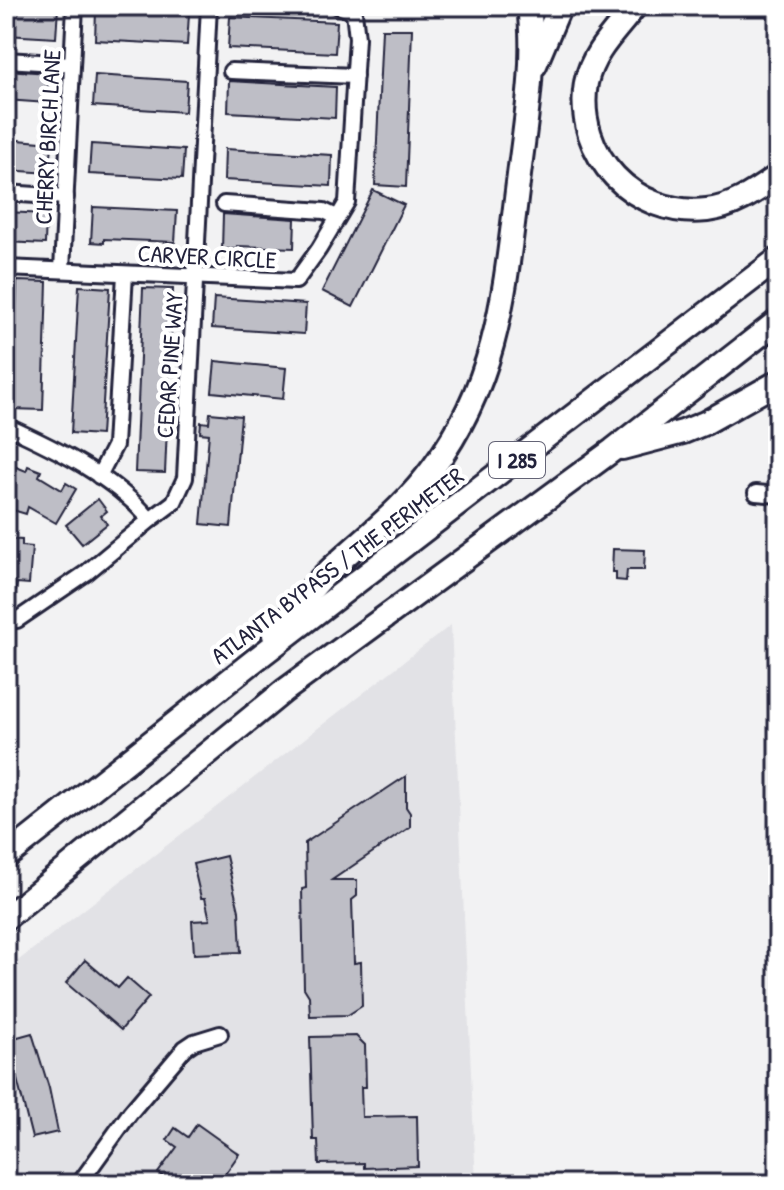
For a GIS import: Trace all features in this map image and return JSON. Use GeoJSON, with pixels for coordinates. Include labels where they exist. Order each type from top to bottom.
{"type":"FeatureCollection","features":[{"type":"Feature","properties":{"kind":"highway"},"geometry":{"type":"LineString","coordinates":[[255,660],[328,572],[387,520],[421,483],[444,453],[464,418],[487,366],[501,315],[532,74],[529,6]]}},
{"type":"Feature","properties":{"kind":"highway"},"geometry":{"type":"LineString","coordinates":[[532,74],[560,6]]}},
{"type":"Feature","properties":{"kind":"highway"},"geometry":{"type":"LineString","coordinates":[[635,6],[602,49],[586,83],[590,137],[595,150],[614,177],[632,193],[656,204],[672,210],[691,211],[729,205],[778,176]]}},
{"type":"Feature","properties":{"kind":"highway","name":"ATLANTA BYPASS / THE PERIMETER"},"geometry":{"type":"LineString","coordinates":[[6,857],[255,660],[778,259]]}},
{"type":"Feature","properties":{"kind":"highway","name":"I 285"},"geometry":{"type":"LineString","coordinates":[[6,918],[284,691],[613,450],[778,321]]}},
{"type":"Feature","properties":{"kind":"highway"},"geometry":{"type":"LineString","coordinates":[[613,450],[683,432],[705,423],[778,382]]}},
{"type":"Feature","properties":{"kind":"street","name":"CHERRY BIRCH LANE"},"geometry":{"type":"LineString","coordinates":[[62,270],[75,6]]}},
{"type":"Feature","properties":{"kind":"street","name":"CEDAR PINE WAY"},"geometry":{"type":"LineString","coordinates":[[6,620],[17,620],[86,573],[174,502],[185,478],[209,6]]}},
{"type":"Feature","properties":{"kind":"street","name":"CARVER CIRCLE"},"geometry":{"type":"LineString","coordinates":[[6,268],[296,281],[347,202],[357,38],[354,12],[338,6]]}},
{"type":"Feature","properties":{"kind":"street"},"geometry":{"type":"LineString","coordinates":[[6,60],[72,64]]}},
{"type":"Feature","properties":{"kind":"street"},"geometry":{"type":"LineString","coordinates":[[231,71],[355,76]]}},
{"type":"Feature","properties":{"kind":"street"},"geometry":{"type":"LineString","coordinates":[[6,193],[66,197]]}},
{"type":"Feature","properties":{"kind":"street"},"geometry":{"type":"LineString","coordinates":[[224,204],[324,211],[337,217]]}},
{"type":"Feature","properties":{"kind":"street"},"geometry":{"type":"LineString","coordinates":[[99,476],[115,445],[125,274]]}},
{"type":"Feature","properties":{"kind":"street"},"geometry":{"type":"LineString","coordinates":[[6,426],[99,476],[135,501],[150,520]]}},
{"type":"Feature","properties":{"kind":"street"},"geometry":{"type":"LineString","coordinates":[[756,493],[778,495]]}},
{"type":"Feature","properties":{"kind":"street"},"geometry":{"type":"LineString","coordinates":[[79,1184],[130,1113],[185,1048],[220,1034]]}},
{"type":"Feature","properties":{"kind":"shaded area"},"geometry":{"type":"Polygon","coordinates":[[[451,625],[476,1184],[6,1184],[6,970],[451,625]]]}},
{"type":"Feature","properties":{"kind":"building"},"geometry":{"type":"Polygon","coordinates":[[[6,6],[58,8],[56,38],[6,35],[6,6]]]}},
{"type":"Feature","properties":{"kind":"building"},"geometry":{"type":"Polygon","coordinates":[[[96,10],[189,14],[187,45],[95,40],[96,10]]]}},
{"type":"Feature","properties":{"kind":"building"},"geometry":{"type":"Polygon","coordinates":[[[230,17],[337,22],[335,53],[228,48],[230,17]]]}},
{"type":"Feature","properties":{"kind":"building"},"geometry":{"type":"Polygon","coordinates":[[[382,29],[412,29],[406,187],[375,185],[382,29]]]}},
{"type":"Feature","properties":{"kind":"building"},"geometry":{"type":"Polygon","coordinates":[[[6,70],[49,73],[47,103],[6,100],[6,70]]]}},
{"type":"Feature","properties":{"kind":"building"},"geometry":{"type":"Polygon","coordinates":[[[95,75],[187,81],[185,112],[93,106],[95,75]]]}},
{"type":"Feature","properties":{"kind":"building"},"geometry":{"type":"Polygon","coordinates":[[[229,81],[336,87],[335,118],[228,112],[229,81]]]}},
{"type":"Feature","properties":{"kind":"building"},"geometry":{"type":"Polygon","coordinates":[[[6,139],[52,143],[50,173],[6,170],[6,139]]]}},
{"type":"Feature","properties":{"kind":"building"},"geometry":{"type":"Polygon","coordinates":[[[91,144],[184,150],[182,179],[89,174],[91,144]]]}},
{"type":"Feature","properties":{"kind":"building"},"geometry":{"type":"Polygon","coordinates":[[[225,149],[332,155],[331,186],[224,180],[225,149]]]}},
{"type":"Feature","properties":{"kind":"building"},"geometry":{"type":"Polygon","coordinates":[[[373,190],[404,205],[353,307],[322,291],[373,190]]]}},
{"type":"Feature","properties":{"kind":"building"},"geometry":{"type":"Polygon","coordinates":[[[93,207],[177,211],[175,242],[104,239],[104,243],[91,242],[93,207]]]}},
{"type":"Feature","properties":{"kind":"building"},"geometry":{"type":"Polygon","coordinates":[[[6,212],[46,214],[45,244],[6,242],[6,212]]]}},
{"type":"Feature","properties":{"kind":"building"},"geometry":{"type":"Polygon","coordinates":[[[223,214],[295,219],[294,248],[237,246],[237,249],[222,249],[223,214]]]}},
{"type":"Feature","properties":{"kind":"building"},"geometry":{"type":"Polygon","coordinates":[[[17,281],[47,282],[43,410],[12,409],[17,281]]]}},
{"type":"Feature","properties":{"kind":"building"},"geometry":{"type":"Polygon","coordinates":[[[79,286],[110,288],[101,435],[71,433],[79,286]]]}},
{"type":"Feature","properties":{"kind":"building"},"geometry":{"type":"Polygon","coordinates":[[[143,288],[173,289],[165,473],[135,472],[143,288]]]}},
{"type":"Feature","properties":{"kind":"building"},"geometry":{"type":"Polygon","coordinates":[[[214,298],[306,304],[304,334],[212,328],[214,298]]]}},
{"type":"Feature","properties":{"kind":"building"},"geometry":{"type":"Polygon","coordinates":[[[215,361],[286,368],[283,399],[212,392],[215,361]]]}},
{"type":"Feature","properties":{"kind":"building"},"geometry":{"type":"Polygon","coordinates":[[[210,413],[241,416],[231,527],[201,524],[209,434],[200,433],[201,422],[209,423],[210,413]]]}},
{"type":"Feature","properties":{"kind":"building"},"geometry":{"type":"Polygon","coordinates":[[[14,466],[26,471],[28,466],[41,471],[39,476],[62,490],[66,483],[76,489],[56,523],[28,507],[26,514],[6,508],[6,475],[11,477],[14,466]]]}},
{"type":"Feature","properties":{"kind":"building"},"geometry":{"type":"Polygon","coordinates":[[[98,499],[107,511],[101,516],[107,524],[82,544],[66,525],[98,499]]]}},
{"type":"Feature","properties":{"kind":"building"},"geometry":{"type":"Polygon","coordinates":[[[7,539],[22,540],[22,546],[32,547],[29,584],[17,583],[16,591],[6,590],[7,539]]]}},
{"type":"Feature","properties":{"kind":"building"},"geometry":{"type":"Polygon","coordinates":[[[613,549],[645,550],[644,570],[627,570],[626,581],[616,580],[616,572],[612,572],[613,549]]]}},
{"type":"Feature","properties":{"kind":"building"},"geometry":{"type":"Polygon","coordinates":[[[406,776],[406,807],[410,813],[410,827],[332,880],[357,880],[357,896],[352,900],[354,963],[361,962],[362,1006],[348,1015],[310,1016],[309,996],[304,988],[302,889],[306,888],[305,843],[406,776]]]}},
{"type":"Feature","properties":{"kind":"building"},"geometry":{"type":"Polygon","coordinates":[[[226,856],[239,911],[241,952],[194,954],[192,921],[210,920],[193,864],[226,856]]]}},
{"type":"Feature","properties":{"kind":"building"},"geometry":{"type":"Polygon","coordinates":[[[85,960],[118,988],[127,978],[149,997],[121,1030],[66,983],[85,960]]]}},
{"type":"Feature","properties":{"kind":"building"},"geometry":{"type":"Polygon","coordinates":[[[32,1033],[49,1088],[58,1132],[32,1138],[7,1040],[32,1033]]]}},
{"type":"Feature","properties":{"kind":"building"},"geometry":{"type":"Polygon","coordinates":[[[356,1036],[365,1045],[366,1087],[361,1087],[362,1117],[417,1116],[418,1166],[364,1168],[364,1163],[319,1164],[318,1140],[313,1140],[310,1037],[356,1036]]]}},
{"type":"Feature","properties":{"kind":"building"},"geometry":{"type":"Polygon","coordinates":[[[197,1124],[239,1154],[218,1184],[174,1184],[158,1173],[177,1147],[167,1140],[175,1128],[188,1137],[197,1124]]]}}]}
